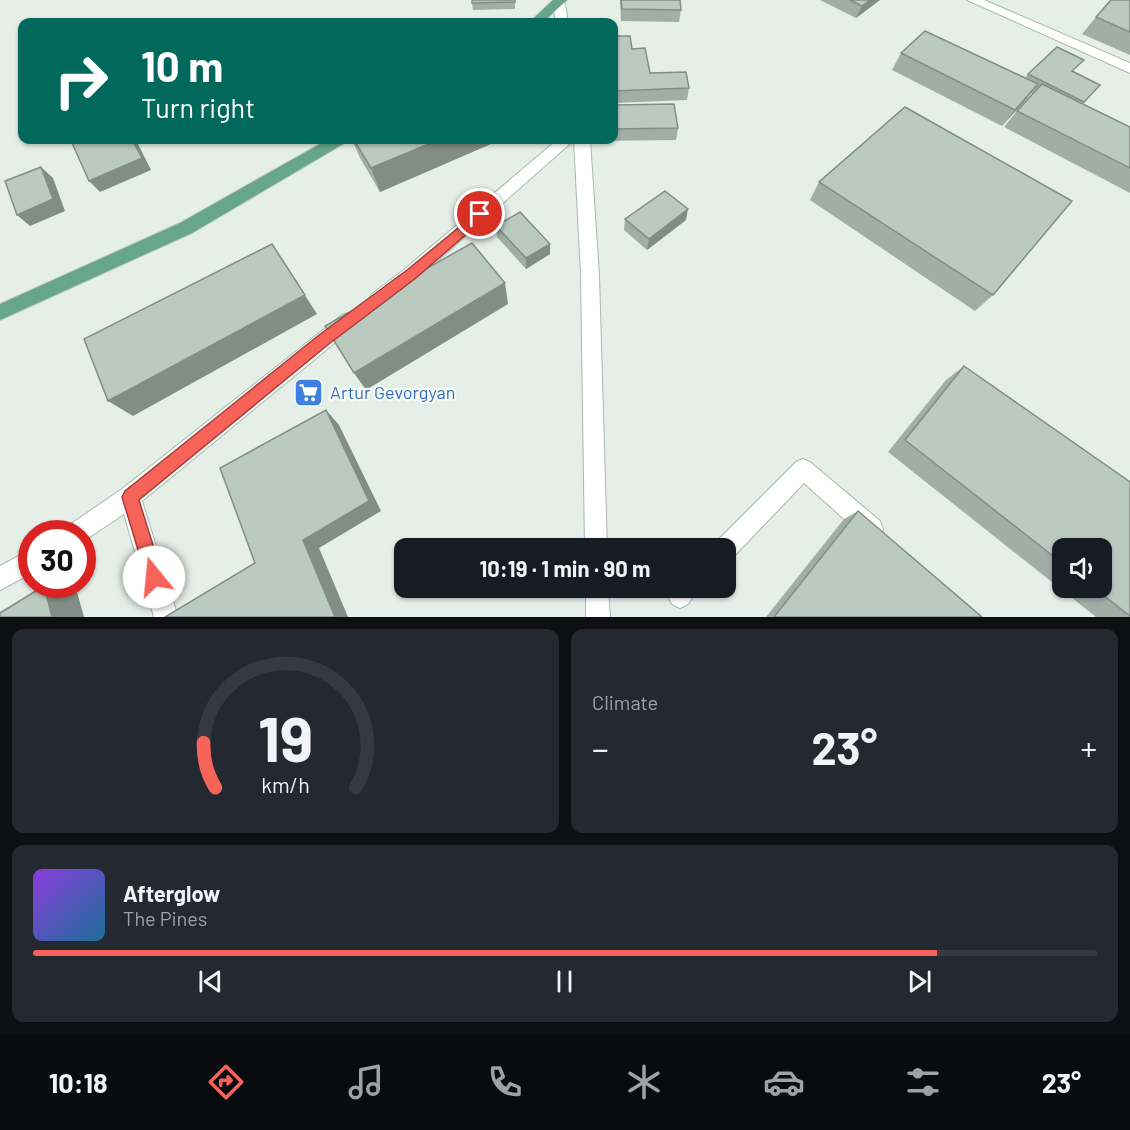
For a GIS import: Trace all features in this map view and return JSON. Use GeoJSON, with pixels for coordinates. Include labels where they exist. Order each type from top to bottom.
{"type":"FeatureCollection","features":[{"type":"Feature","properties":{"kind":"main road"},"geometry":{"type":"LineString","coordinates":[[541,18],[560,2]]}},
{"type":"Feature","properties":{"kind":"main road"},"geometry":{"type":"LineString","coordinates":[[0,312],[186,228],[331,144]]}},
{"type":"Feature","properties":{"kind":"street"},"geometry":{"type":"LineString","coordinates":[[973,0],[1130,68]]}},
{"type":"Feature","properties":{"kind":"street"},"geometry":{"type":"LineString","coordinates":[[560,2],[562,18]]}},
{"type":"Feature","properties":{"kind":"street"},"geometry":{"type":"LineString","coordinates":[[96,520],[130,497],[411,274],[561,144]]}},
{"type":"Feature","properties":{"kind":"street"},"geometry":{"type":"LineString","coordinates":[[582,144],[590,275],[596,538]]}},
{"type":"Feature","properties":{"kind":"street"},"geometry":{"type":"LineString","coordinates":[[736,538],[802,469],[892,547]]}},
{"type":"Feature","properties":{"kind":"street"},"geometry":{"type":"LineString","coordinates":[[130,497],[166,617]]}},
{"type":"Feature","properties":{"kind":"street"},"geometry":{"type":"LineString","coordinates":[[0,579],[18,568]]}},
{"type":"Feature","properties":{"kind":"street"},"geometry":{"type":"LineString","coordinates":[[597,598],[598,617]]}},
{"type":"Feature","properties":{"kind":"building"},"geometry":{"type":"Polygon","coordinates":[[[472,0],[515,0],[515,2],[472,3],[472,0]]]}},
{"type":"Feature","properties":{"kind":"building"},"geometry":{"type":"Polygon","coordinates":[[[621,0],[680,0],[681,10],[622,9],[621,0]]]}},
{"type":"Feature","properties":{"kind":"building"},"geometry":{"type":"Polygon","coordinates":[[[850,0],[870,0],[862,6],[850,0]]]}},
{"type":"Feature","properties":{"kind":"building"},"geometry":{"type":"Polygon","coordinates":[[[1111,0],[1130,0],[1130,32],[1096,17],[1111,0]]]}},
{"type":"Feature","properties":{"kind":"building"},"geometry":{"type":"Polygon","coordinates":[[[925,31],[1038,84],[1015,110],[901,53],[925,31]]]}},
{"type":"Feature","properties":{"kind":"building"},"geometry":{"type":"Polygon","coordinates":[[[618,36],[630,36],[632,49],[645,48],[650,73],[686,72],[689,88],[618,91],[618,36]]]}},
{"type":"Feature","properties":{"kind":"building"},"geometry":{"type":"Polygon","coordinates":[[[1057,47],[1084,60],[1072,71],[1100,85],[1084,102],[1028,74],[1057,47]]]}},
{"type":"Feature","properties":{"kind":"building"},"geometry":{"type":"Polygon","coordinates":[[[1042,84],[1130,127],[1130,168],[1017,111],[1042,84]]]}},
{"type":"Feature","properties":{"kind":"building"},"geometry":{"type":"Polygon","coordinates":[[[674,104],[678,128],[618,129],[618,105],[674,104]]]}},
{"type":"Feature","properties":{"kind":"building"},"geometry":{"type":"Polygon","coordinates":[[[905,107],[1072,201],[993,295],[819,182],[905,107]]]}},
{"type":"Feature","properties":{"kind":"building"},"geometry":{"type":"Polygon","coordinates":[[[72,144],[134,144],[142,158],[89,181],[72,144]]]}},
{"type":"Feature","properties":{"kind":"building"},"geometry":{"type":"Polygon","coordinates":[[[356,144],[428,144],[371,168],[356,144]]]}},
{"type":"Feature","properties":{"kind":"building"},"geometry":{"type":"Polygon","coordinates":[[[41,167],[53,199],[17,215],[5,181],[41,167]]]}},
{"type":"Feature","properties":{"kind":"building"},"geometry":{"type":"Polygon","coordinates":[[[665,191],[688,209],[649,239],[625,219],[665,191]]]}},
{"type":"Feature","properties":{"kind":"building"},"geometry":{"type":"Polygon","coordinates":[[[520,212],[550,244],[526,258],[496,226],[520,212]]]}},
{"type":"Feature","properties":{"kind":"building"},"geometry":{"type":"Polygon","coordinates":[[[472,243],[505,283],[354,373],[325,326],[472,243]]]}},
{"type":"Feature","properties":{"kind":"building"},"geometry":{"type":"Polygon","coordinates":[[[272,244],[305,295],[108,401],[84,339],[272,244]]]}},
{"type":"Feature","properties":{"kind":"building"},"geometry":{"type":"Polygon","coordinates":[[[964,366],[1130,482],[1130,616],[1107,598],[1112,598],[1112,538],[1052,538],[1052,555],[905,440],[964,366]]]}},
{"type":"Feature","properties":{"kind":"building"},"geometry":{"type":"Polygon","coordinates":[[[326,410],[369,501],[303,540],[335,617],[165,617],[255,563],[220,468],[326,410]]]}},
{"type":"Feature","properties":{"kind":"building"},"geometry":{"type":"Polygon","coordinates":[[[858,511],[982,617],[774,617],[858,511]]]}},
{"type":"Feature","properties":{"kind":"building"},"geometry":{"type":"Polygon","coordinates":[[[24,598],[47,598],[52,617],[0,617],[0,613],[24,598]]]}},
{"type":"Feature","properties":{"kind":"place","name":"Artur Gevorgyan"},"geometry":{"type":"Point","coordinates":[309,392]}},
{"type":"Feature","properties":{"kind":"route"},"geometry":{"type":"LineString","coordinates":[[154,577],[130,497],[324,339],[411,274],[480,214]]}}]}
